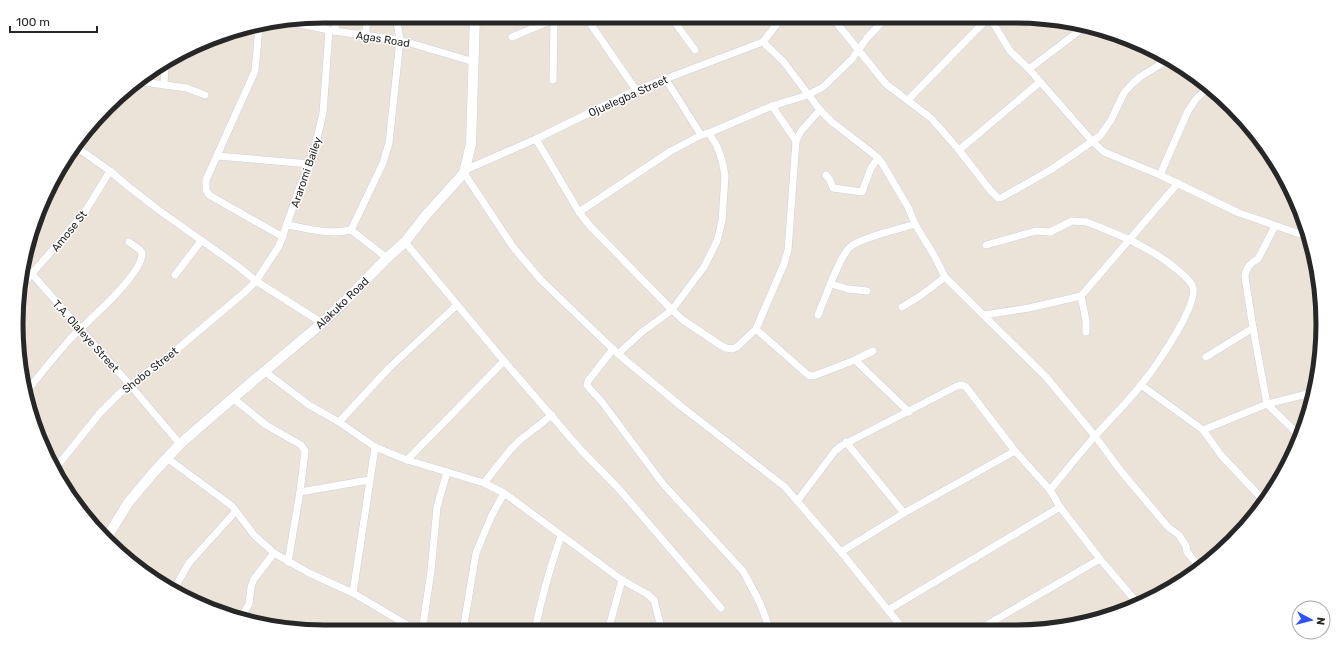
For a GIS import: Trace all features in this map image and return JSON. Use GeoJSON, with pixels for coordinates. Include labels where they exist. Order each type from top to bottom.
{"type":"FeatureCollection","features":[{"type":"Feature","properties":{"kind":"main road","name":"Alakuko Road"},"geometry":{"type":"LineString","coordinates":[[109,534],[128,503],[180,444],[322,323],[347,299],[387,258],[405,242],[464,171],[471,144],[475,23]]}},
{"type":"Feature","properties":{"kind":"street","name":"Araromi Bailey"},"geometry":{"type":"LineString","coordinates":[[256,281],[274,256],[283,237],[300,187],[311,164],[323,113],[331,31],[335,23]]}},
{"type":"Feature","properties":{"kind":"street"},"geometry":{"type":"LineString","coordinates":[[365,36],[367,23]]}},
{"type":"Feature","properties":{"kind":"street"},"geometry":{"type":"LineString","coordinates":[[288,225],[341,233],[352,230],[384,163],[390,143],[400,40],[397,23]]}},
{"type":"Feature","properties":{"kind":"street"},"geometry":{"type":"LineString","coordinates":[[512,38],[549,23]]}},
{"type":"Feature","properties":{"kind":"street"},"geometry":{"type":"LineString","coordinates":[[552,80],[554,23]]}},
{"type":"Feature","properties":{"kind":"street"},"geometry":{"type":"LineString","coordinates":[[590,23],[636,90]]}},
{"type":"Feature","properties":{"kind":"street"},"geometry":{"type":"LineString","coordinates":[[675,23],[695,50]]}},
{"type":"Feature","properties":{"kind":"street"},"geometry":{"type":"LineString","coordinates":[[778,23],[763,42],[783,61],[820,110],[832,122],[882,162],[908,207],[915,224],[946,277],[1046,377],[1168,527],[1178,535],[1186,546],[1187,552],[1197,564]]}},
{"type":"Feature","properties":{"kind":"street"},"geometry":{"type":"LineString","coordinates":[[837,23],[886,84],[931,118],[960,150],[990,190],[998,198],[1001,198],[1052,169],[1100,136],[1111,120],[1124,93],[1140,76],[1164,62]]}},
{"type":"Feature","properties":{"kind":"street"},"geometry":{"type":"LineString","coordinates":[[579,212],[671,151],[701,135],[709,134],[772,106],[808,95],[823,87],[852,59],[867,38],[881,23]]}},
{"type":"Feature","properties":{"kind":"street"},"geometry":{"type":"LineString","coordinates":[[908,100],[983,23]]}},
{"type":"Feature","properties":{"kind":"street"},"geometry":{"type":"LineString","coordinates":[[994,23],[1010,51],[1029,68],[1092,141],[1104,152],[1160,175],[1238,213],[1303,235]]}},
{"type":"Feature","properties":{"kind":"street","name":"Agas Road"},"geometry":{"type":"LineString","coordinates":[[301,24],[331,31],[400,40],[474,62]]}},
{"type":"Feature","properties":{"kind":"street"},"geometry":{"type":"LineString","coordinates":[[259,30],[255,71],[206,180],[206,190],[209,195],[283,237]]}},
{"type":"Feature","properties":{"kind":"street"},"geometry":{"type":"LineString","coordinates":[[1029,68],[1080,30]]}},
{"type":"Feature","properties":{"kind":"street","name":"Ojuelegba Street"},"geometry":{"type":"LineString","coordinates":[[464,171],[536,139],[636,90],[763,42]]}},
{"type":"Feature","properties":{"kind":"street"},"geometry":{"type":"LineString","coordinates":[[164,84],[165,69]]}},
{"type":"Feature","properties":{"kind":"street"},"geometry":{"type":"LineString","coordinates":[[665,78],[701,135]]}},
{"type":"Feature","properties":{"kind":"street"},"geometry":{"type":"LineString","coordinates":[[145,82],[187,88],[205,95]]}},
{"type":"Feature","properties":{"kind":"street"},"geometry":{"type":"LineString","coordinates":[[960,150],[1040,82]]}},
{"type":"Feature","properties":{"kind":"street"},"geometry":{"type":"LineString","coordinates":[[1160,175],[1188,111],[1196,99],[1205,91]]}},
{"type":"Feature","properties":{"kind":"street"},"geometry":{"type":"LineString","coordinates":[[772,106],[796,141]]}},
{"type":"Feature","properties":{"kind":"street"},"geometry":{"type":"LineString","coordinates":[[536,139],[579,212],[590,226],[683,320],[726,348],[732,349],[737,347],[756,329],[784,264],[788,250],[796,141],[801,131],[820,110]]}},
{"type":"Feature","properties":{"kind":"street"},"geometry":{"type":"LineString","coordinates":[[709,134],[717,146],[722,160],[725,176],[722,221],[717,241],[704,267],[672,310],[616,351],[588,380],[588,385],[663,484],[743,571],[760,602],[768,625]]}},
{"type":"Feature","properties":{"kind":"street"},"geometry":{"type":"LineString","coordinates":[[79,149],[256,281],[322,323]]}},
{"type":"Feature","properties":{"kind":"street"},"geometry":{"type":"LineString","coordinates":[[216,156],[311,164]]}},
{"type":"Feature","properties":{"kind":"street"},"geometry":{"type":"LineString","coordinates":[[826,175],[833,188],[862,192],[871,168],[878,158]]}},
{"type":"Feature","properties":{"kind":"street","name":"Amose St"},"geometry":{"type":"LineString","coordinates":[[27,280],[58,245],[86,210],[110,171]]}},
{"type":"Feature","properties":{"kind":"street"},"geometry":{"type":"LineString","coordinates":[[464,171],[518,254],[541,280],[616,351],[682,407],[785,487],[798,500],[898,623]]}},
{"type":"Feature","properties":{"kind":"street"},"geometry":{"type":"LineString","coordinates":[[984,315],[1029,308],[1081,296],[1178,184]]}},
{"type":"Feature","properties":{"kind":"street"},"geometry":{"type":"LineString","coordinates":[[986,245],[1036,231],[1050,232],[1072,221],[1087,222],[1141,245],[1162,257],[1193,286],[1194,292],[1184,321],[1141,385],[1095,436],[1050,490]]}},
{"type":"Feature","properties":{"kind":"street"},"geometry":{"type":"LineString","coordinates":[[818,314],[841,262],[851,247],[860,241],[915,224]]}},
{"type":"Feature","properties":{"kind":"street"},"geometry":{"type":"LineString","coordinates":[[1274,226],[1258,259],[1253,261],[1245,272],[1253,328],[1267,404],[1296,432]]}},
{"type":"Feature","properties":{"kind":"street"},"geometry":{"type":"LineString","coordinates":[[352,230],[387,258]]}},
{"type":"Feature","properties":{"kind":"street"},"geometry":{"type":"LineString","coordinates":[[175,275],[202,241]]}},
{"type":"Feature","properties":{"kind":"street"},"geometry":{"type":"LineString","coordinates":[[30,388],[80,330],[117,294],[140,262],[142,253],[129,242]]}},
{"type":"Feature","properties":{"kind":"street"},"geometry":{"type":"LineString","coordinates":[[405,242],[504,361],[581,450],[619,490],[721,608]]}},
{"type":"Feature","properties":{"kind":"street","name":"T.A. Olaleye Street"},"geometry":{"type":"LineString","coordinates":[[28,271],[130,385],[180,444]]}},
{"type":"Feature","properties":{"kind":"street"},"geometry":{"type":"LineString","coordinates":[[902,307],[946,277]]}},
{"type":"Feature","properties":{"kind":"street","name":"Shobo Street"},"geometry":{"type":"LineString","coordinates":[[58,465],[100,413],[130,385],[169,356],[209,323],[256,281]]}},
{"type":"Feature","properties":{"kind":"street"},"geometry":{"type":"LineString","coordinates":[[831,284],[848,289],[867,291]]}},
{"type":"Feature","properties":{"kind":"street"},"geometry":{"type":"LineString","coordinates":[[1081,296],[1086,321],[1086,332]]}},
{"type":"Feature","properties":{"kind":"street"},"geometry":{"type":"LineString","coordinates":[[339,422],[389,368],[457,305]]}},
{"type":"Feature","properties":{"kind":"street"},"geometry":{"type":"LineString","coordinates":[[1206,357],[1253,328]]}},
{"type":"Feature","properties":{"kind":"street"},"geometry":{"type":"LineString","coordinates":[[756,329],[810,376],[855,360],[873,351]]}},
{"type":"Feature","properties":{"kind":"street"},"geometry":{"type":"LineString","coordinates":[[855,360],[909,412]]}},
{"type":"Feature","properties":{"kind":"street"},"geometry":{"type":"LineString","coordinates":[[407,460],[504,361]]}},
{"type":"Feature","properties":{"kind":"street"},"geometry":{"type":"LineString","coordinates":[[264,371],[296,396],[339,422],[375,447],[407,460],[484,483],[504,493],[622,580],[647,594],[654,600],[660,625]]}},
{"type":"Feature","properties":{"kind":"street"},"geometry":{"type":"LineString","coordinates":[[798,500],[835,450],[846,442],[909,412],[957,386],[962,385],[966,387],[1015,451],[1050,490],[1060,507],[1100,559],[1135,600]]}},
{"type":"Feature","properties":{"kind":"street"},"geometry":{"type":"LineString","coordinates":[[1141,385],[1203,430],[1221,455],[1261,497]]}},
{"type":"Feature","properties":{"kind":"street"},"geometry":{"type":"LineString","coordinates":[[1203,430],[1267,404],[1308,394]]}},
{"type":"Feature","properties":{"kind":"street"},"geometry":{"type":"LineString","coordinates":[[233,398],[266,425],[301,445],[306,453],[288,562]]}},
{"type":"Feature","properties":{"kind":"street"},"geometry":{"type":"LineString","coordinates":[[484,483],[510,450],[520,440],[552,416]]}},
{"type":"Feature","properties":{"kind":"street"},"geometry":{"type":"LineString","coordinates":[[846,442],[904,513]]}},
{"type":"Feature","properties":{"kind":"street"},"geometry":{"type":"LineString","coordinates":[[353,593],[375,447]]}},
{"type":"Feature","properties":{"kind":"street"},"geometry":{"type":"LineString","coordinates":[[841,552],[904,513],[1015,451]]}},
{"type":"Feature","properties":{"kind":"street"},"geometry":{"type":"LineString","coordinates":[[167,458],[224,499],[254,535],[274,553],[288,562],[353,593],[407,625]]}},
{"type":"Feature","properties":{"kind":"street"},"geometry":{"type":"LineString","coordinates":[[423,625],[431,571],[437,507],[447,472]]}},
{"type":"Feature","properties":{"kind":"street"},"geometry":{"type":"LineString","coordinates":[[300,492],[369,480]]}},
{"type":"Feature","properties":{"kind":"street"},"geometry":{"type":"LineString","coordinates":[[464,625],[476,553],[492,515],[504,493]]}},
{"type":"Feature","properties":{"kind":"street"},"geometry":{"type":"LineString","coordinates":[[888,610],[1060,507]]}},
{"type":"Feature","properties":{"kind":"street"},"geometry":{"type":"LineString","coordinates":[[175,586],[189,563],[236,512]]}},
{"type":"Feature","properties":{"kind":"street"},"geometry":{"type":"LineString","coordinates":[[536,625],[548,573],[561,536]]}},
{"type":"Feature","properties":{"kind":"street"},"geometry":{"type":"LineString","coordinates":[[243,614],[249,604],[251,587],[254,579],[274,553]]}},
{"type":"Feature","properties":{"kind":"street"},"geometry":{"type":"LineString","coordinates":[[987,625],[1100,559]]}},
{"type":"Feature","properties":{"kind":"street"},"geometry":{"type":"LineString","coordinates":[[610,625],[622,580]]}}]}
